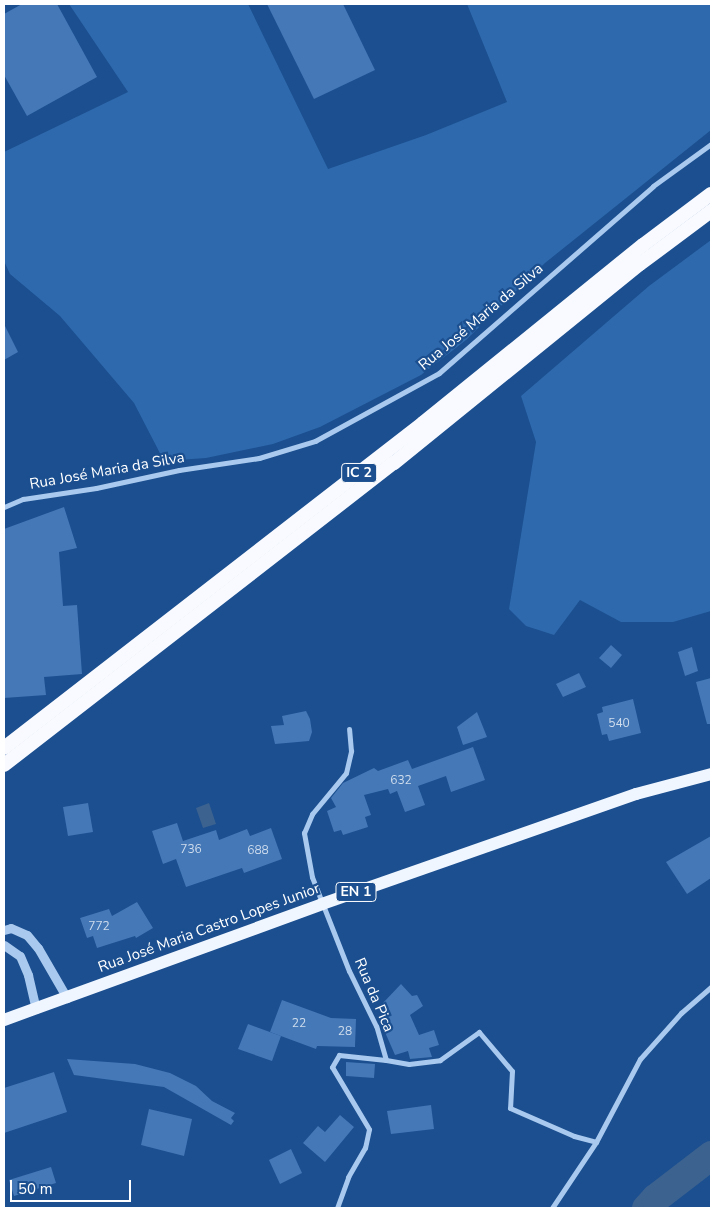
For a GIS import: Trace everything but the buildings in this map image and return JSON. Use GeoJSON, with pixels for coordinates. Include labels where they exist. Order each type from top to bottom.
{"type":"FeatureCollection","features":[{"type":"Feature","properties":{"kind":"highway","name":"IC 2"},"geometry":{"type":"LineString","coordinates":[[4,748],[415,429],[711,194]]}},
{"type":"Feature","properties":{"kind":"highway","name":"IC 2"},"geometry":{"type":"LineString","coordinates":[[4,765],[394,464],[640,264],[711,211]]}},
{"type":"Feature","properties":{"kind":"main road","name":"Rua José Maria Castro Lopes Junior"},"geometry":{"type":"LineString","coordinates":[[4,1020],[322,904],[636,794],[711,774]]}},
{"type":"Feature","properties":{"kind":"street","name":"Rua José Maria da Silva"},"geometry":{"type":"LineString","coordinates":[[4,507],[23,499],[96,488],[179,470],[259,458],[315,441],[439,373],[653,186],[711,144]]}},
{"type":"Feature","properties":{"kind":"street","name":"Rua da Pica"},"geometry":{"type":"LineString","coordinates":[[349,729],[351,751],[346,773],[312,814],[304,833],[312,876],[322,904],[349,970],[376,1026],[386,1060]]}},
{"type":"Feature","properties":{"kind":"street"},"geometry":{"type":"LineString","coordinates":[[4,930],[11,928],[27,935],[38,948],[67,998]]}},
{"type":"Feature","properties":{"kind":"street"},"geometry":{"type":"LineString","coordinates":[[4,945],[20,956],[28,975],[36,1009]]}},
{"type":"Feature","properties":{"kind":"street"},"geometry":{"type":"LineString","coordinates":[[552,1208],[596,1142],[640,1059],[681,1014],[711,986]]}},
{"type":"Feature","properties":{"kind":"street"},"geometry":{"type":"LineString","coordinates":[[337,1208],[348,1177],[365,1148],[369,1129],[332,1067],[339,1055],[409,1064],[440,1060],[479,1032],[512,1071],[510,1108],[574,1136],[596,1142]]}},
{"type":"Feature","properties":{"kind":"shaded area"},"geometry":{"type":"Polygon","coordinates":[[[69,4],[248,4],[328,169],[426,135],[507,102],[467,4],[711,4],[711,130],[545,263],[466,340],[421,375],[320,427],[273,444],[206,458],[164,461],[134,403],[60,316],[10,274],[4,261],[4,152],[128,92],[69,4]]]}},
{"type":"Feature","properties":{"kind":"shaded area"},"geometry":{"type":"Polygon","coordinates":[[[711,240],[711,611],[673,622],[621,622],[580,600],[554,635],[526,626],[509,609],[536,442],[521,396],[649,286],[711,240]]]}},
{"type":"Feature","properties":{"kind":"shaded area"},"geometry":{"type":"Polygon","coordinates":[[[209,803],[216,824],[203,828],[196,808],[209,803]]]}},
{"type":"Feature","properties":{"kind":"waterway"},"geometry":{"type":"LineString","coordinates":[[646,1208],[655,1198],[711,1155]]}}]}
